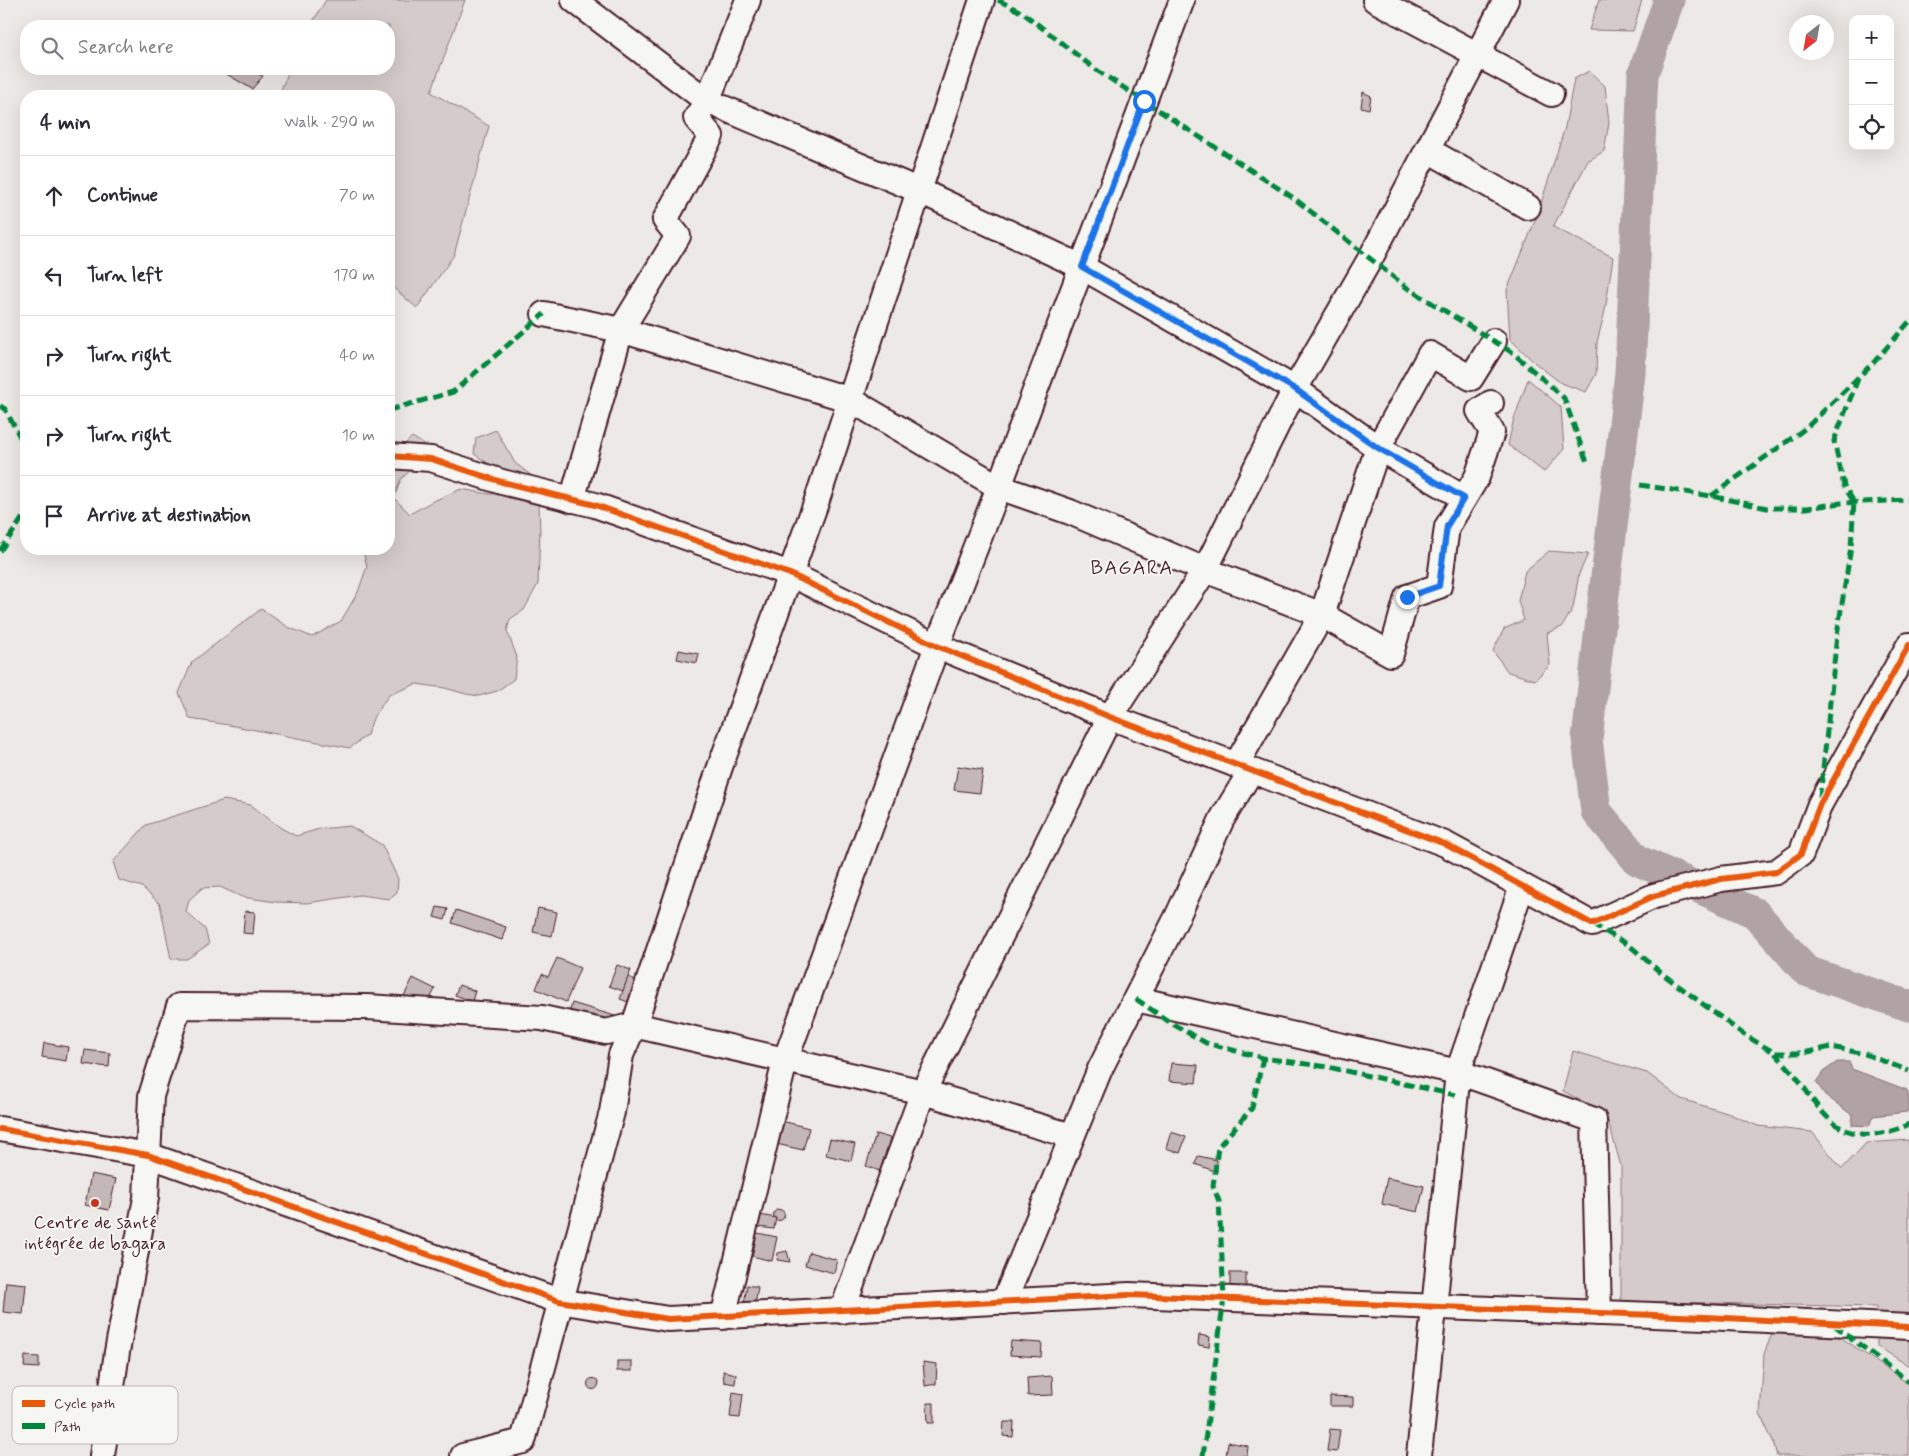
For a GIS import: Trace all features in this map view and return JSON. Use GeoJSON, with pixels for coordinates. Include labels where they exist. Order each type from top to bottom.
{"type":"FeatureCollection","features":[{"type":"Feature","properties":{"kind":"street"},"geometry":{"type":"LineString","coordinates":[[574,0],[706,101],[920,191],[1082,267],[1295,389],[1378,448],[1464,498]]}},
{"type":"Feature","properties":{"kind":"street"},"geometry":{"type":"LineString","coordinates":[[572,500],[620,330],[678,236],[665,220],[711,136],[696,118],[706,101],[748,0]]}},
{"type":"Feature","properties":{"kind":"street"},"geometry":{"type":"LineString","coordinates":[[463,1456],[522,1441],[612,1112],[621,1055],[634,1025],[720,767],[851,400],[982,0]]}},
{"type":"Feature","properties":{"kind":"street"},"geometry":{"type":"LineString","coordinates":[[723,1317],[785,1061],[937,646],[999,487],[1182,0]]}},
{"type":"Feature","properties":{"kind":"street"},"geometry":{"type":"LineString","coordinates":[[1375,0],[1551,94]]}},
{"type":"Feature","properties":{"kind":"street"},"geometry":{"type":"LineString","coordinates":[[842,1311],[923,1092],[1110,717],[1205,570],[1295,389],[1370,259],[1506,0]]}},
{"type":"Feature","properties":{"kind":"street"},"geometry":{"type":"LineString","coordinates":[[1428,150],[1528,207]]}},
{"type":"Feature","properties":{"kind":"street"},"geometry":{"type":"LineString","coordinates":[[544,314],[620,330],[851,400],[999,487],[1070,512],[1205,570],[1322,615],[1391,654],[1407,597],[1439,586],[1447,526],[1476,477],[1492,432],[1479,411],[1492,402]]}},
{"type":"Feature","properties":{"kind":"street"},"geometry":{"type":"LineString","coordinates":[[1004,1302],[1100,1069],[1178,915],[1244,768],[1322,615],[1378,448],[1430,354],[1472,378],[1494,341]]}},
{"type":"Feature","properties":{"kind":"street"},"geometry":{"type":"LineString","coordinates":[[395,456],[431,459],[502,482],[595,505],[790,574],[937,646],[1110,717],[1445,844],[1592,924],[1654,896],[1722,879],[1776,872],[1801,854],[1820,804],[1909,644]]}},
{"type":"Feature","properties":{"kind":"street"},"geometry":{"type":"LineString","coordinates":[[1419,1456],[1458,1072],[1522,886]]}},
{"type":"Feature","properties":{"kind":"street"},"geometry":{"type":"LineString","coordinates":[[1136,999],[1458,1072],[1594,1120],[1600,1313]]}},
{"type":"Feature","properties":{"kind":"street"},"geometry":{"type":"LineString","coordinates":[[112,1386],[146,1198],[151,1096],[179,1006],[367,1007],[542,1018],[606,1032],[634,1025],[923,1092],[1072,1136]]}},
{"type":"Feature","properties":{"kind":"street"},"geometry":{"type":"LineString","coordinates":[[0,1129],[148,1155],[559,1301],[668,1319],[1130,1295],[1435,1306],[1909,1327]]}},
{"type":"Feature","properties":{"kind":"shaded area"},"geometry":{"type":"Polygon","coordinates":[[[326,0],[465,0],[431,92],[489,126],[454,255],[417,308],[395,289],[395,90],[281,90],[287,75],[395,75],[395,20],[314,20],[326,0]]]}},
{"type":"Feature","properties":{"kind":"shaded area"},"geometry":{"type":"Polygon","coordinates":[[[1599,0],[1642,0],[1633,31],[1589,30],[1599,0]]]}},
{"type":"Feature","properties":{"kind":"shaded area"},"geometry":{"type":"Polygon","coordinates":[[[1589,71],[1605,86],[1609,123],[1604,151],[1588,161],[1553,227],[1613,257],[1605,311],[1597,342],[1596,374],[1586,392],[1561,383],[1535,363],[1510,339],[1507,290],[1537,216],[1565,127],[1574,79],[1589,71]]]}},
{"type":"Feature","properties":{"kind":"shaded area"},"geometry":{"type":"Polygon","coordinates":[[[1528,379],[1561,407],[1564,449],[1544,472],[1508,445],[1513,422],[1528,379]]]}},
{"type":"Feature","properties":{"kind":"shaded area"},"geometry":{"type":"Polygon","coordinates":[[[496,430],[515,463],[536,479],[540,531],[538,584],[524,610],[510,619],[507,631],[517,657],[514,679],[497,691],[479,696],[416,684],[389,695],[374,716],[367,735],[350,748],[190,719],[179,693],[192,662],[261,609],[288,627],[312,637],[341,621],[358,592],[367,566],[364,555],[395,555],[395,499],[410,514],[431,502],[461,489],[489,494],[512,493],[500,471],[474,454],[476,438],[496,430]]]}},
{"type":"Feature","properties":{"kind":"shaded area"},"geometry":{"type":"Polygon","coordinates":[[[412,437],[433,450],[401,479],[395,495],[395,454],[412,437]]]}},
{"type":"Feature","properties":{"kind":"shaded area"},"geometry":{"type":"Polygon","coordinates":[[[1549,551],[1588,554],[1579,574],[1573,608],[1562,627],[1547,633],[1550,665],[1535,680],[1508,672],[1493,651],[1504,629],[1524,620],[1518,601],[1525,571],[1549,551]]]}},
{"type":"Feature","properties":{"kind":"shaded area"},"geometry":{"type":"Polygon","coordinates":[[[224,800],[251,805],[281,828],[296,836],[319,829],[350,826],[382,845],[398,879],[397,892],[389,899],[360,895],[307,903],[276,902],[242,897],[220,887],[202,888],[189,900],[186,912],[205,929],[209,944],[187,959],[171,959],[160,904],[142,887],[119,880],[113,862],[146,825],[224,800]]]}},
{"type":"Feature","properties":{"kind":"shaded area"},"geometry":{"type":"Polygon","coordinates":[[[1573,1051],[1647,1073],[1681,1099],[1727,1113],[1758,1126],[1812,1132],[1842,1169],[1866,1143],[1909,1140],[1909,1366],[1877,1346],[1876,1307],[1621,1301],[1621,1166],[1606,1114],[1563,1091],[1573,1051]]]}},
{"type":"Feature","properties":{"kind":"shaded area"},"geometry":{"type":"Polygon","coordinates":[[[1837,1062],[1849,1062],[1852,1069],[1907,1090],[1909,1101],[1907,1112],[1873,1116],[1869,1126],[1852,1125],[1852,1115],[1825,1095],[1816,1082],[1823,1072],[1837,1062]]]}},
{"type":"Feature","properties":{"kind":"shaded area"},"geometry":{"type":"Polygon","coordinates":[[[1773,1331],[1839,1336],[1909,1384],[1909,1456],[1777,1456],[1773,1442],[1760,1414],[1764,1354],[1773,1331]]]}},
{"type":"Feature","properties":{"kind":"building"},"geometry":{"type":"Polygon","coordinates":[[[228,75],[263,76],[252,89],[228,75]]]}},
{"type":"Feature","properties":{"kind":"building"},"geometry":{"type":"Polygon","coordinates":[[[1363,92],[1371,96],[1369,109],[1361,107],[1363,92]]]}},
{"type":"Feature","properties":{"kind":"building"},"geometry":{"type":"Polygon","coordinates":[[[679,650],[699,654],[697,663],[677,659],[679,650]]]}},
{"type":"Feature","properties":{"kind":"building"},"geometry":{"type":"Polygon","coordinates":[[[958,766],[983,770],[980,793],[954,790],[958,766]]]}},
{"type":"Feature","properties":{"kind":"building"},"geometry":{"type":"Polygon","coordinates":[[[437,907],[448,909],[445,920],[434,917],[437,907]]]}},
{"type":"Feature","properties":{"kind":"building"},"geometry":{"type":"Polygon","coordinates":[[[538,908],[557,912],[552,936],[533,932],[538,908]]]}},
{"type":"Feature","properties":{"kind":"building"},"geometry":{"type":"Polygon","coordinates":[[[456,910],[506,927],[502,940],[452,923],[456,910]]]}},
{"type":"Feature","properties":{"kind":"building"},"geometry":{"type":"Polygon","coordinates":[[[245,911],[255,912],[253,934],[243,933],[245,911]]]}},
{"type":"Feature","properties":{"kind":"building"},"geometry":{"type":"Polygon","coordinates":[[[557,958],[580,968],[566,1002],[536,989],[542,974],[548,977],[557,958]]]}},
{"type":"Feature","properties":{"kind":"building"},"geometry":{"type":"Polygon","coordinates":[[[617,965],[631,970],[623,991],[609,986],[617,965]]]}},
{"type":"Feature","properties":{"kind":"building"},"geometry":{"type":"Polygon","coordinates":[[[628,977],[642,982],[634,1004],[620,999],[628,977]]]}},
{"type":"Feature","properties":{"kind":"building"},"geometry":{"type":"Polygon","coordinates":[[[413,978],[435,989],[426,1007],[404,996],[413,978]]]}},
{"type":"Feature","properties":{"kind":"building"},"geometry":{"type":"Polygon","coordinates":[[[459,985],[475,991],[472,1001],[455,995],[459,985]]]}},
{"type":"Feature","properties":{"kind":"building"},"geometry":{"type":"Polygon","coordinates":[[[572,1003],[615,1016],[606,1032],[568,1017],[572,1003]]]}},
{"type":"Feature","properties":{"kind":"building"},"geometry":{"type":"Polygon","coordinates":[[[44,1043],[68,1047],[66,1061],[42,1057],[44,1043]]]}},
{"type":"Feature","properties":{"kind":"building"},"geometry":{"type":"Polygon","coordinates":[[[85,1050],[110,1053],[109,1067],[83,1064],[85,1050]]]}},
{"type":"Feature","properties":{"kind":"building"},"geometry":{"type":"Polygon","coordinates":[[[1171,1063],[1198,1065],[1196,1083],[1169,1081],[1171,1063]]]}},
{"type":"Feature","properties":{"kind":"building"},"geometry":{"type":"Polygon","coordinates":[[[782,1121],[809,1128],[803,1150],[776,1144],[782,1121]]]}},
{"type":"Feature","properties":{"kind":"building"},"geometry":{"type":"Polygon","coordinates":[[[1171,1132],[1186,1137],[1180,1153],[1166,1148],[1171,1132]]]}},
{"type":"Feature","properties":{"kind":"building"},"geometry":{"type":"Polygon","coordinates":[[[876,1134],[890,1138],[880,1171],[866,1166],[876,1134]]]}},
{"type":"Feature","properties":{"kind":"building"},"geometry":{"type":"Polygon","coordinates":[[[830,1139],[855,1144],[851,1161],[826,1155],[830,1139]]]}},
{"type":"Feature","properties":{"kind":"building"},"geometry":{"type":"Polygon","coordinates":[[[1198,1156],[1217,1160],[1217,1172],[1195,1164],[1198,1156]]]}},
{"type":"Feature","properties":{"kind":"building"},"geometry":{"type":"Polygon","coordinates":[[[91,1174],[116,1179],[109,1210],[85,1205],[91,1174]]]}},
{"type":"Feature","properties":{"kind":"building"},"geometry":{"type":"Polygon","coordinates":[[[1387,1178],[1424,1186],[1418,1212],[1382,1204],[1387,1178]]]}},
{"type":"Feature","properties":{"kind":"building"},"geometry":{"type":"Polygon","coordinates":[[[777,1210],[781,1210],[784,1215],[783,1219],[777,1220],[774,1217],[774,1213],[777,1210]]]}},
{"type":"Feature","properties":{"kind":"building"},"geometry":{"type":"Polygon","coordinates":[[[760,1215],[776,1218],[774,1229],[758,1227],[760,1215]]]}},
{"type":"Feature","properties":{"kind":"building"},"geometry":{"type":"Polygon","coordinates":[[[757,1233],[777,1237],[772,1261],[752,1256],[757,1233]]]}},
{"type":"Feature","properties":{"kind":"building"},"geometry":{"type":"Polygon","coordinates":[[[787,1251],[790,1262],[777,1260],[778,1253],[787,1251]]]}},
{"type":"Feature","properties":{"kind":"building"},"geometry":{"type":"Polygon","coordinates":[[[809,1252],[837,1260],[834,1273],[805,1265],[809,1252]]]}},
{"type":"Feature","properties":{"kind":"building"},"geometry":{"type":"Polygon","coordinates":[[[1230,1273],[1246,1273],[1246,1291],[1230,1291],[1230,1273]]]}},
{"type":"Feature","properties":{"kind":"building"},"geometry":{"type":"Polygon","coordinates":[[[6,1282],[26,1284],[23,1314],[3,1312],[6,1282]]]}},
{"type":"Feature","properties":{"kind":"building"},"geometry":{"type":"Polygon","coordinates":[[[747,1285],[758,1287],[755,1305],[744,1304],[747,1285]]]}},
{"type":"Feature","properties":{"kind":"building"},"geometry":{"type":"Polygon","coordinates":[[[1199,1335],[1210,1337],[1209,1347],[1198,1345],[1199,1335]]]}},
{"type":"Feature","properties":{"kind":"building"},"geometry":{"type":"Polygon","coordinates":[[[1011,1341],[1042,1343],[1041,1357],[1010,1355],[1011,1341]]]}},
{"type":"Feature","properties":{"kind":"building"},"geometry":{"type":"Polygon","coordinates":[[[25,1356],[39,1357],[39,1368],[24,1367],[25,1356]]]}},
{"type":"Feature","properties":{"kind":"building"},"geometry":{"type":"Polygon","coordinates":[[[617,1361],[632,1361],[632,1371],[617,1371],[617,1361]]]}},
{"type":"Feature","properties":{"kind":"building"},"geometry":{"type":"Polygon","coordinates":[[[923,1362],[937,1364],[936,1384],[925,1386],[923,1362]]]}},
{"type":"Feature","properties":{"kind":"building"},"geometry":{"type":"Polygon","coordinates":[[[723,1371],[736,1374],[735,1384],[724,1382],[723,1371]]]}},
{"type":"Feature","properties":{"kind":"building"},"geometry":{"type":"Polygon","coordinates":[[[1052,1376],[1053,1395],[1028,1396],[1027,1378],[1052,1376]]]}},
{"type":"Feature","properties":{"kind":"building"},"geometry":{"type":"Polygon","coordinates":[[[591,1379],[595,1379],[598,1384],[597,1388],[591,1389],[588,1386],[588,1382],[591,1379]]]}},
{"type":"Feature","properties":{"kind":"building"},"geometry":{"type":"Polygon","coordinates":[[[733,1392],[743,1394],[740,1418],[730,1417],[733,1392]]]}},
{"type":"Feature","properties":{"kind":"building"},"geometry":{"type":"Polygon","coordinates":[[[1330,1396],[1353,1397],[1353,1406],[1330,1406],[1330,1396]]]}},
{"type":"Feature","properties":{"kind":"building"},"geometry":{"type":"Polygon","coordinates":[[[927,1403],[934,1403],[934,1423],[928,1423],[927,1403]]]}},
{"type":"Feature","properties":{"kind":"building"},"geometry":{"type":"Polygon","coordinates":[[[1004,1422],[1014,1422],[1013,1437],[1003,1436],[1004,1422]]]}},
{"type":"Feature","properties":{"kind":"building"},"geometry":{"type":"Polygon","coordinates":[[[1330,1429],[1340,1430],[1337,1452],[1327,1451],[1330,1429]]]}},
{"type":"Feature","properties":{"kind":"building"},"geometry":{"type":"Polygon","coordinates":[[[1228,1442],[1248,1446],[1247,1456],[1226,1456],[1228,1442]]]}},
{"type":"Feature","properties":{"kind":"waterway"},"geometry":{"type":"LineString","coordinates":[[1669,0],[1643,74],[1630,373],[1587,739],[1596,811],[1637,860],[1755,913],[1806,971],[1909,1006]]}},
{"type":"Feature","properties":{"kind":"marked path"},"geometry":{"type":"LineString","coordinates":[[998,0],[1023,13],[1095,69],[1295,199],[1406,287],[1513,353],[1564,398],[1588,465]]}},
{"type":"Feature","properties":{"kind":"marked path"},"geometry":{"type":"LineString","coordinates":[[395,408],[453,392],[544,314]]}},
{"type":"Feature","properties":{"kind":"marked path"},"geometry":{"type":"LineString","coordinates":[[1711,496],[1806,428],[1875,361],[1909,322]]}},
{"type":"Feature","properties":{"kind":"marked path"},"geometry":{"type":"LineString","coordinates":[[1820,798],[1837,635],[1851,547],[1854,502],[1844,486],[1834,441],[1859,376]]}},
{"type":"Feature","properties":{"kind":"marked path"},"geometry":{"type":"LineString","coordinates":[[0,406],[5,409],[20,437]]}},
{"type":"Feature","properties":{"kind":"marked path"},"geometry":{"type":"LineString","coordinates":[[1640,485],[1711,496],[1767,508],[1807,508],[1841,503],[1909,500]]}},
{"type":"Feature","properties":{"kind":"marked path"},"geometry":{"type":"LineString","coordinates":[[0,551],[20,522]]}},
{"type":"Feature","properties":{"kind":"marked path"},"geometry":{"type":"LineString","coordinates":[[1592,924],[1629,945],[1660,972],[1743,1034],[1775,1053],[1803,1053],[1831,1047],[1865,1054],[1909,1071]]}},
{"type":"Feature","properties":{"kind":"marked path"},"geometry":{"type":"LineString","coordinates":[[1136,999],[1171,1023],[1206,1043],[1263,1058],[1328,1067],[1455,1095]]}},
{"type":"Feature","properties":{"kind":"marked path"},"geometry":{"type":"LineString","coordinates":[[1775,1053],[1798,1079],[1821,1110],[1838,1126],[1861,1134],[1875,1134],[1901,1128],[1909,1124]]}},
{"type":"Feature","properties":{"kind":"marked path"},"geometry":{"type":"LineString","coordinates":[[1203,1456],[1224,1298],[1219,1201],[1213,1186],[1218,1147],[1252,1108],[1263,1058]]}},
{"type":"Feature","properties":{"kind":"marked path"},"geometry":{"type":"LineString","coordinates":[[1834,1325],[1909,1382]]}},
{"type":"Feature","properties":{"kind":"cycle path"},"geometry":{"type":"LineString","coordinates":[[395,456],[431,459],[502,482],[595,505],[790,574],[937,646],[1110,717],[1445,844],[1592,924],[1654,896],[1721,879],[1776,872],[1801,854],[1820,804],[1909,645]]}},
{"type":"Feature","properties":{"kind":"cycle path"},"geometry":{"type":"LineString","coordinates":[[0,1129],[148,1155],[559,1301],[668,1319],[1129,1295],[1705,1317],[1909,1327]]}},
{"type":"Feature","properties":{"kind":"place","name":"Centre de santé intégrée de bagara"},"geometry":{"type":"Point","coordinates":[95,1203]}},
{"type":"Feature","properties":{"kind":"district","name":"BAGARA"},"geometry":{"type":"Point","coordinates":[1132,567]}},
{"type":"Feature","properties":{"kind":"route"},"geometry":{"type":"LineString","coordinates":[[1144,101],[1082,267],[1295,389],[1378,448],[1464,498],[1447,526],[1439,586],[1407,597]]}}]}
